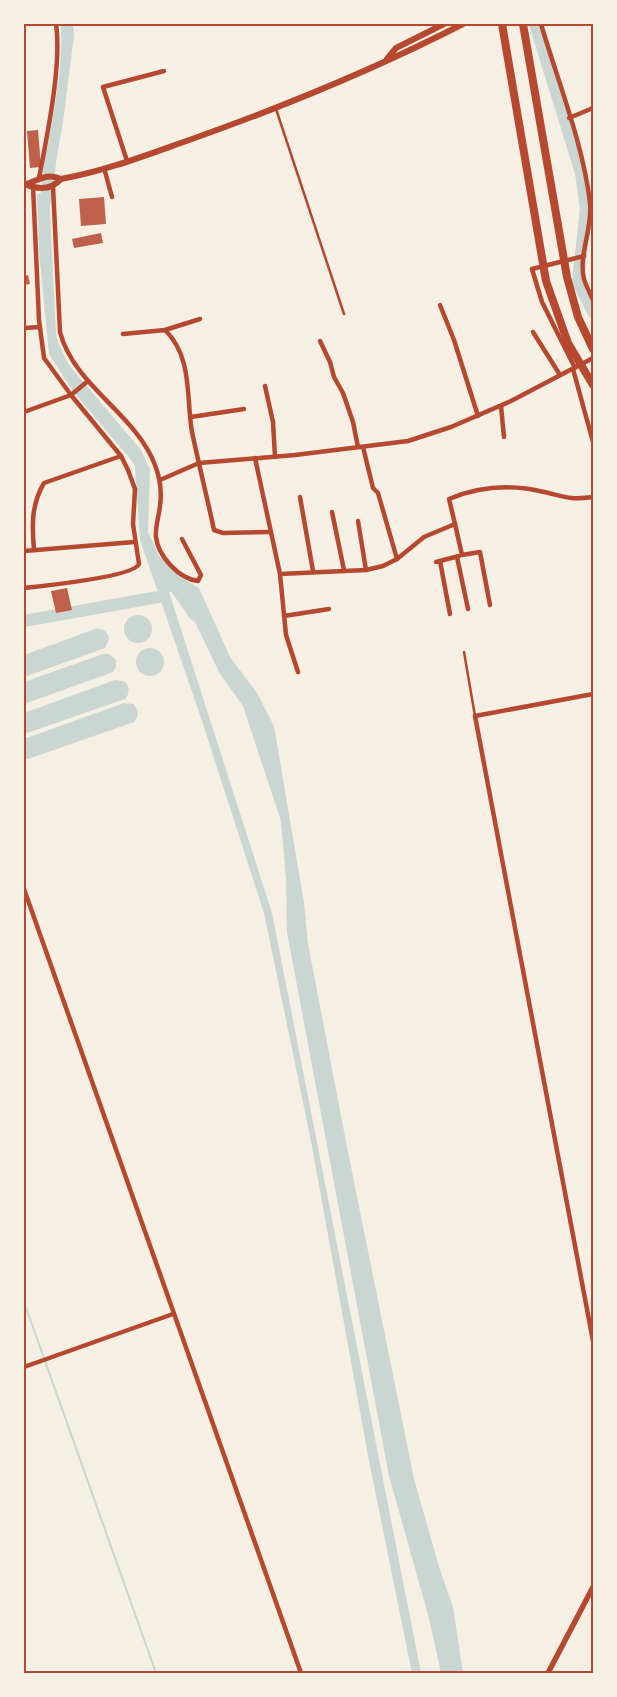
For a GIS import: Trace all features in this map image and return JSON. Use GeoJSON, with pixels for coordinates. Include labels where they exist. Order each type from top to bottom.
{"type":"FeatureCollection","features":[{"type":"Feature","properties":{"kind":"highway"},"geometry":{"type":"LineString","coordinates":[[502,24],[546,281],[568,342],[593,385]]}},
{"type":"Feature","properties":{"kind":"highway"},"geometry":{"type":"LineString","coordinates":[[523,24],[566,277],[578,317],[593,349]]}},
{"type":"Feature","properties":{"kind":"main road"},"geometry":{"type":"LineString","coordinates":[[387,59],[396,48],[444,24]]}},
{"type":"Feature","properties":{"kind":"main road"},"geometry":{"type":"LineString","coordinates":[[34,183],[51,187],[61,179],[127,161],[276,109],[370,69],[387,59],[400,56],[463,24]]}},
{"type":"Feature","properties":{"kind":"main road"},"geometry":{"type":"LineString","coordinates":[[34,183],[51,175],[61,179]]}},
{"type":"Feature","properties":{"kind":"street"},"geometry":{"type":"LineString","coordinates":[[24,588],[74,582],[137,567],[139,564],[134,542],[135,489],[121,456],[45,361],[40,326],[34,183],[55,78],[58,45],[56,24]]}},
{"type":"Feature","properties":{"kind":"street"},"geometry":{"type":"LineString","coordinates":[[541,24],[569,118],[590,202],[590,218],[583,257],[584,278],[593,300]]}},
{"type":"Feature","properties":{"kind":"street"},"geometry":{"type":"LineString","coordinates":[[127,161],[103,88],[164,72]]}},
{"type":"Feature","properties":{"kind":"street"},"geometry":{"type":"LineString","coordinates":[[569,118],[593,108]]}},
{"type":"Feature","properties":{"kind":"street"},"geometry":{"type":"LineString","coordinates":[[104,168],[112,197]]}},
{"type":"Feature","properties":{"kind":"street"},"geometry":{"type":"LineString","coordinates":[[51,187],[60,332],[66,351],[86,382],[144,444],[160,480],[161,492],[157,541],[173,570],[198,581],[201,575],[182,539]]}},
{"type":"Feature","properties":{"kind":"street"},"geometry":{"type":"LineString","coordinates":[[587,239],[593,239]]}},
{"type":"Feature","properties":{"kind":"street"},"geometry":{"type":"LineString","coordinates":[[583,257],[532,269],[542,302],[574,368],[593,442]]}},
{"type":"Feature","properties":{"kind":"street"},"geometry":{"type":"LineString","coordinates":[[440,305],[454,340],[478,416]]}},
{"type":"Feature","properties":{"kind":"street"},"geometry":{"type":"LineString","coordinates":[[123,334],[165,330],[200,319]]}},
{"type":"Feature","properties":{"kind":"street"},"geometry":{"type":"LineString","coordinates":[[24,328],[40,326]]}},
{"type":"Feature","properties":{"kind":"street"},"geometry":{"type":"LineString","coordinates":[[165,330],[183,361],[188,380],[191,417],[214,530],[223,533],[270,532]]}},
{"type":"Feature","properties":{"kind":"street"},"geometry":{"type":"LineString","coordinates":[[533,332],[560,375]]}},
{"type":"Feature","properties":{"kind":"street"},"geometry":{"type":"LineString","coordinates":[[320,341],[330,362],[334,377],[343,393],[374,488],[378,493],[397,559]]}},
{"type":"Feature","properties":{"kind":"street"},"geometry":{"type":"LineString","coordinates":[[160,480],[199,463],[275,457],[408,440],[501,406],[593,358]]}},
{"type":"Feature","properties":{"kind":"street"},"geometry":{"type":"LineString","coordinates":[[24,412],[72,394],[86,382]]}},
{"type":"Feature","properties":{"kind":"street"},"geometry":{"type":"LineString","coordinates":[[265,386],[272,422],[275,457]]}},
{"type":"Feature","properties":{"kind":"street"},"geometry":{"type":"LineString","coordinates":[[501,406],[504,437]]}},
{"type":"Feature","properties":{"kind":"street"},"geometry":{"type":"LineString","coordinates":[[191,417],[244,409]]}},
{"type":"Feature","properties":{"kind":"street"},"geometry":{"type":"LineString","coordinates":[[34,550],[32,517],[37,498],[44,483],[121,456]]}},
{"type":"Feature","properties":{"kind":"street"},"geometry":{"type":"LineString","coordinates":[[255,458],[280,574],[289,650],[298,672]]}},
{"type":"Feature","properties":{"kind":"street"},"geometry":{"type":"LineString","coordinates":[[462,555],[449,499],[472,490],[515,488],[572,500],[593,497]]}},
{"type":"Feature","properties":{"kind":"street"},"geometry":{"type":"LineString","coordinates":[[300,497],[313,571]]}},
{"type":"Feature","properties":{"kind":"street"},"geometry":{"type":"LineString","coordinates":[[332,512],[344,570]]}},
{"type":"Feature","properties":{"kind":"street"},"geometry":{"type":"LineString","coordinates":[[358,521],[366,570]]}},
{"type":"Feature","properties":{"kind":"street"},"geometry":{"type":"LineString","coordinates":[[280,574],[366,570],[383,566],[397,559],[424,537],[455,524]]}},
{"type":"Feature","properties":{"kind":"street"},"geometry":{"type":"LineString","coordinates":[[24,551],[134,542]]}},
{"type":"Feature","properties":{"kind":"street"},"geometry":{"type":"LineString","coordinates":[[450,614],[438,562],[462,555],[480,552],[490,605]]}},
{"type":"Feature","properties":{"kind":"street"},"geometry":{"type":"LineString","coordinates":[[457,557],[468,609]]}},
{"type":"Feature","properties":{"kind":"street"},"geometry":{"type":"LineString","coordinates":[[284,616],[329,609]]}},
{"type":"Feature","properties":{"kind":"street"},"geometry":{"type":"LineString","coordinates":[[593,694],[476,716],[593,1341]]}},
{"type":"Feature","properties":{"kind":"street"},"geometry":{"type":"LineString","coordinates":[[24,889],[300,1673]]}},
{"type":"Feature","properties":{"kind":"street"},"geometry":{"type":"LineString","coordinates":[[24,1367],[173,1314]]}},
{"type":"Feature","properties":{"kind":"street"},"geometry":{"type":"LineString","coordinates":[[548,1673],[593,1587]]}},
{"type":"Feature","properties":{"kind":"lane"},"geometry":{"type":"LineString","coordinates":[[276,109],[344,314]]}},
{"type":"Feature","properties":{"kind":"lane"},"geometry":{"type":"LineString","coordinates":[[464,652],[476,716]]}},
{"type":"Feature","properties":{"kind":"shaded area"},"geometry":{"type":"Polygon","coordinates":[[[61,24],[73,24],[74,35],[63,122],[55,167],[44,170],[59,79],[61,24]]]}},
{"type":"Feature","properties":{"kind":"shaded area"},"geometry":{"type":"Polygon","coordinates":[[[49,192],[58,343],[69,365],[141,450],[150,469],[148,532],[159,556],[180,577],[199,588],[230,657],[257,693],[274,726],[304,903],[308,944],[348,1152],[414,1479],[440,1570],[453,1607],[463,1673],[441,1673],[429,1618],[389,1476],[287,932],[286,879],[281,821],[243,706],[220,674],[180,591],[169,592],[272,913],[421,1673],[412,1673],[369,1461],[311,1141],[264,913],[201,718],[140,540],[135,467],[72,390],[49,354],[39,251],[37,194],[49,192]]]}},
{"type":"Feature","properties":{"kind":"shaded area"},"geometry":{"type":"Polygon","coordinates":[[[138,615],[148,619],[152,629],[148,639],[138,643],[128,639],[124,629],[128,619],[138,615]]]}},
{"type":"Feature","properties":{"kind":"shaded area"},"geometry":{"type":"Polygon","coordinates":[[[95,629],[103,630],[108,634],[109,639],[105,648],[24,677],[24,655],[95,629]]]}},
{"type":"Feature","properties":{"kind":"shaded area"},"geometry":{"type":"Polygon","coordinates":[[[150,648],[160,652],[164,662],[160,672],[150,676],[140,672],[136,662],[140,652],[150,648]]]}},
{"type":"Feature","properties":{"kind":"shaded area"},"geometry":{"type":"Polygon","coordinates":[[[103,654],[109,654],[116,660],[116,667],[113,672],[24,704],[24,682],[103,654]]]}},
{"type":"Feature","properties":{"kind":"shaded area"},"geometry":{"type":"Polygon","coordinates":[[[115,680],[124,681],[127,686],[128,694],[125,699],[24,734],[24,713],[115,680]]]}},
{"type":"Feature","properties":{"kind":"shaded area"},"geometry":{"type":"Polygon","coordinates":[[[124,703],[133,704],[136,708],[137,718],[134,722],[28,759],[24,758],[24,739],[124,703]]]}},
{"type":"Feature","properties":{"kind":"building"},"geometry":{"type":"Polygon","coordinates":[[[38,130],[41,167],[30,168],[27,131],[38,130]]]}},
{"type":"Feature","properties":{"kind":"building"},"geometry":{"type":"Polygon","coordinates":[[[104,197],[106,224],[81,226],[79,199],[104,197]]]}},
{"type":"Feature","properties":{"kind":"building"},"geometry":{"type":"Polygon","coordinates":[[[101,233],[103,243],[74,248],[72,239],[101,233]]]}},
{"type":"Feature","properties":{"kind":"building"},"geometry":{"type":"Polygon","coordinates":[[[28,275],[30,284],[24,285],[24,276],[28,275]]]}},
{"type":"Feature","properties":{"kind":"building"},"geometry":{"type":"Polygon","coordinates":[[[67,588],[72,610],[56,613],[51,591],[67,588]]]}},
{"type":"Feature","properties":{"kind":"waterway"},"geometry":{"type":"LineString","coordinates":[[535,24],[581,173],[586,209],[578,282],[593,312]]}},
{"type":"Feature","properties":{"kind":"waterway"},"geometry":{"type":"LineString","coordinates":[[46,200],[51,153]]}},
{"type":"Feature","properties":{"kind":"waterway"},"geometry":{"type":"LineString","coordinates":[[169,578],[195,615]]}},
{"type":"Feature","properties":{"kind":"waterway"},"geometry":{"type":"LineString","coordinates":[[24,621],[164,596]]}},
{"type":"Feature","properties":{"kind":"waterway"},"geometry":{"type":"LineString","coordinates":[[24,1302],[156,1673]]}}]}
